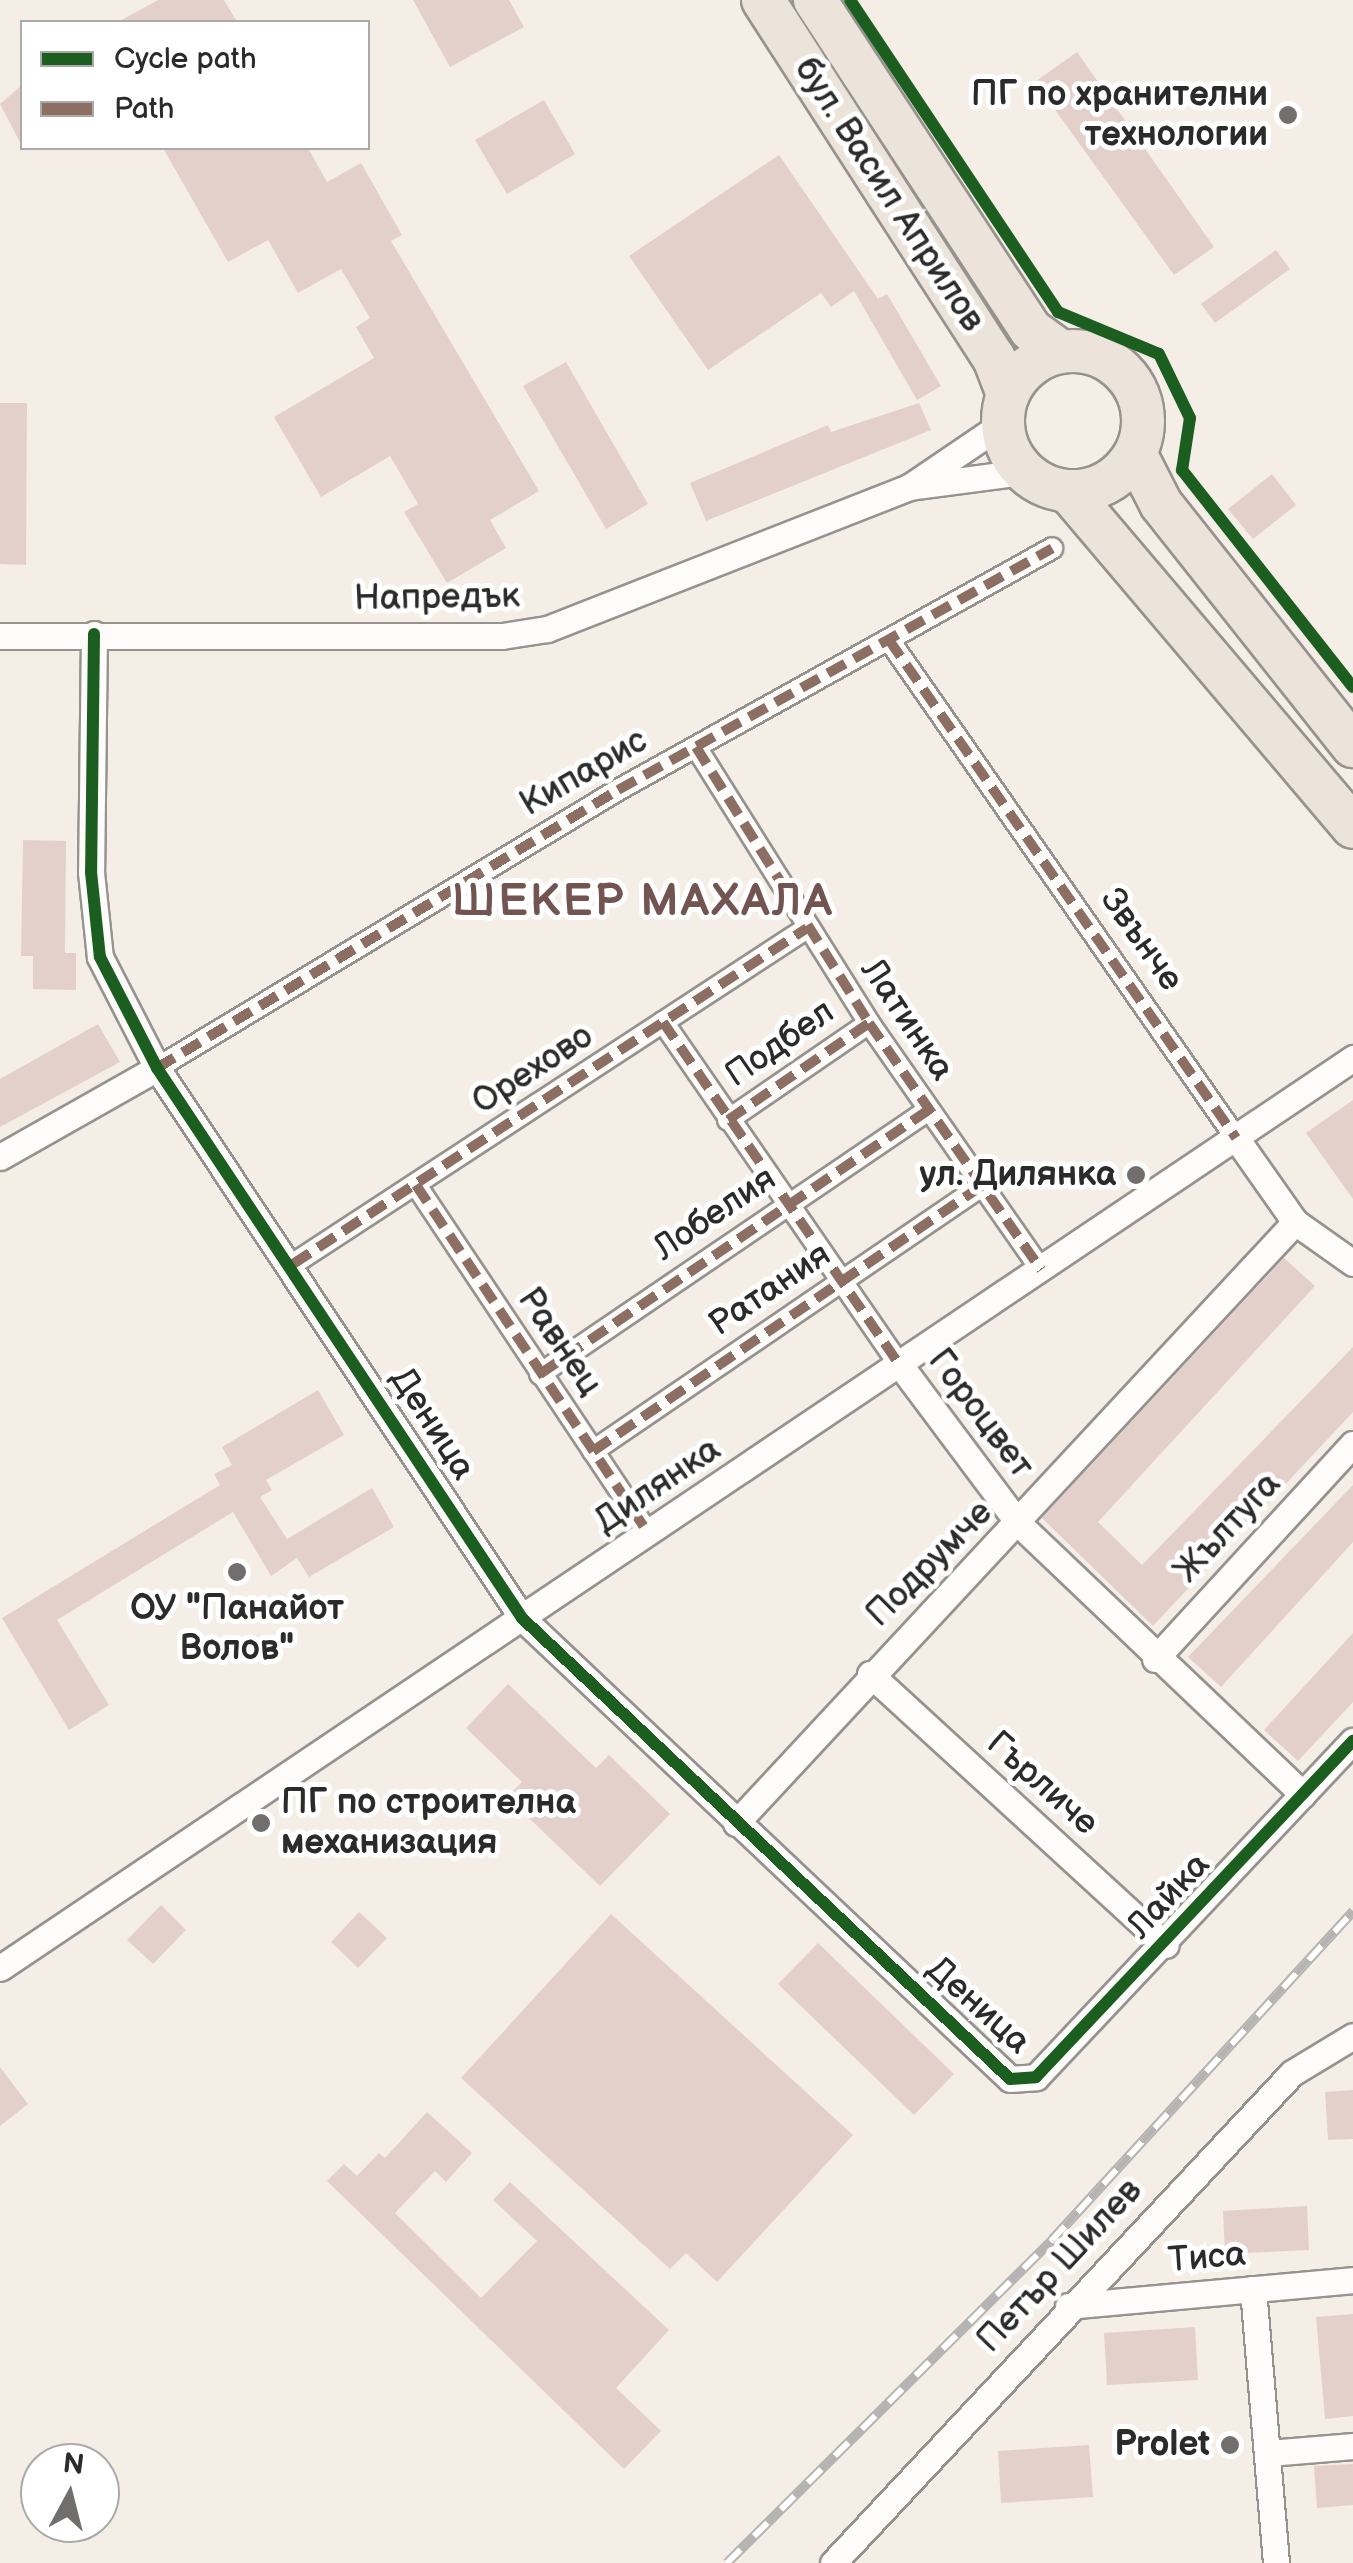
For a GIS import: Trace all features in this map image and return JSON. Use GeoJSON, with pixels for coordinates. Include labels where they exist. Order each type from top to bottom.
{"type":"FeatureCollection","features":[{"type":"Feature","properties":{"kind":"main road","name":"бул. Васил Априлов"},"geometry":{"type":"LineString","coordinates":[[763,0],[994,358],[1005,409]]}},
{"type":"Feature","properties":{"kind":"main road","name":"бул. Васил Априлов"},"geometry":{"type":"LineString","coordinates":[[816,0],[1031,330],[1061,352]]}},
{"type":"Feature","properties":{"kind":"main road"},"geometry":{"type":"LineString","coordinates":[[1069,492],[1115,479],[1136,456],[1144,417],[1126,373],[1086,352],[1061,352],[1020,374],[1005,409],[1024,472],[1069,492],[1353,827]]}},
{"type":"Feature","properties":{"kind":"main road"},"geometry":{"type":"LineString","coordinates":[[1136,456],[1161,504],[1353,746]]}},
{"type":"Feature","properties":{"kind":"street","name":"Напредък"},"geometry":{"type":"LineString","coordinates":[[909,487],[1005,409]]}},
{"type":"Feature","properties":{"kind":"street","name":"Напредък"},"geometry":{"type":"LineString","coordinates":[[0,636],[547,629],[909,487],[1024,472]]}},
{"type":"Feature","properties":{"kind":"street","name":"Кипарис"},"geometry":{"type":"LineString","coordinates":[[157,1068],[696,747],[1052,548]]}},
{"type":"Feature","properties":{"kind":"street","name":"Деница"},"geometry":{"type":"LineString","coordinates":[[94,634],[92,872],[100,956],[157,1068],[293,1264],[522,1618],[736,1823],[1024,2084]]}},
{"type":"Feature","properties":{"kind":"street","name":"Звънче"},"geometry":{"type":"LineString","coordinates":[[889,640],[1296,1222],[1353,1263]]}},
{"type":"Feature","properties":{"kind":"street","name":"Латинка"},"geometry":{"type":"LineString","coordinates":[[696,747],[869,1022],[1041,1270]]}},
{"type":"Feature","properties":{"kind":"street","name":"Орехово"},"geometry":{"type":"LineString","coordinates":[[293,1264],[807,928]]}},
{"type":"Feature","properties":{"kind":"street","name":"Гороцвет"},"geometry":{"type":"LineString","coordinates":[[664,1022],[838,1283],[1018,1524],[1155,1659],[1302,1794]]}},
{"type":"Feature","properties":{"kind":"street","name":"Подбел"},"geometry":{"type":"LineString","coordinates":[[728,1120],[869,1022]]}},
{"type":"Feature","properties":{"kind":"street","name":"Дилянка"},"geometry":{"type":"LineString","coordinates":[[0,1968],[1353,1058]]}},
{"type":"Feature","properties":{"kind":"street"},"geometry":{"type":"LineString","coordinates":[[0,1157],[157,1068]]}},
{"type":"Feature","properties":{"kind":"street","name":"Лобелия"},"geometry":{"type":"LineString","coordinates":[[540,1374],[928,1110]]}},
{"type":"Feature","properties":{"kind":"street","name":"Ратания"},"geometry":{"type":"LineString","coordinates":[[592,1451],[984,1184]]}},
{"type":"Feature","properties":{"kind":"street","name":"Равнец"},"geometry":{"type":"LineString","coordinates":[[416,1186],[649,1534]]}},
{"type":"Feature","properties":{"kind":"street","name":"Подрумче"},"geometry":{"type":"LineString","coordinates":[[736,1823],[870,1674],[1018,1524],[1296,1222]]}},
{"type":"Feature","properties":{"kind":"street","name":"Жълтуга"},"geometry":{"type":"LineString","coordinates":[[1155,1659],[1353,1444]]}},
{"type":"Feature","properties":{"kind":"street","name":"Гърличе"},"geometry":{"type":"LineString","coordinates":[[870,1674],[1166,1945]]}},
{"type":"Feature","properties":{"kind":"street","name":"Лайка"},"geometry":{"type":"LineString","coordinates":[[1024,2084],[1166,1945],[1353,1742]]}},
{"type":"Feature","properties":{"kind":"street","name":"Петър Шилев"},"geometry":{"type":"LineString","coordinates":[[833,2563],[1068,2306],[1292,2073],[1353,2036]]}},
{"type":"Feature","properties":{"kind":"street","name":"Тиса"},"geometry":{"type":"LineString","coordinates":[[1068,2306],[1353,2280]]}},
{"type":"Feature","properties":{"kind":"street"},"geometry":{"type":"LineString","coordinates":[[1253,2289],[1276,2563]]}},
{"type":"Feature","properties":{"kind":"street"},"geometry":{"type":"LineString","coordinates":[[1269,2453],[1353,2446]]}},
{"type":"Feature","properties":{"kind":"building"},"geometry":{"type":"Polygon","coordinates":[[[158,0],[224,0],[236,20],[122,20],[158,0]]]}},
{"type":"Feature","properties":{"kind":"building"},"geometry":{"type":"Polygon","coordinates":[[[413,0],[509,0],[524,27],[450,67],[413,0]]]}},
{"type":"Feature","properties":{"kind":"building"},"geometry":{"type":"Polygon","coordinates":[[[1077,52],[1214,247],[1174,275],[1035,82],[1077,52]]]}},
{"type":"Feature","properties":{"kind":"building"},"geometry":{"type":"Polygon","coordinates":[[[20,87],[20,142],[0,104],[20,87]]]}},
{"type":"Feature","properties":{"kind":"building"},"geometry":{"type":"Polygon","coordinates":[[[544,100],[575,154],[507,194],[475,140],[544,100]]]}},
{"type":"Feature","properties":{"kind":"building"},"geometry":{"type":"Polygon","coordinates":[[[164,150],[309,150],[327,182],[361,163],[402,235],[391,241],[539,491],[490,520],[506,548],[447,583],[404,512],[418,504],[390,456],[321,497],[274,417],[374,358],[356,327],[370,318],[341,269],[298,293],[268,240],[228,262],[164,150]]]}},
{"type":"Feature","properties":{"kind":"building"},"geometry":{"type":"Polygon","coordinates":[[[779,155],[878,299],[887,294],[941,386],[917,400],[854,291],[831,307],[821,293],[708,370],[629,256],[779,155]]]}},
{"type":"Feature","properties":{"kind":"building"},"geometry":{"type":"Polygon","coordinates":[[[1276,250],[1290,269],[1215,323],[1201,304],[1276,250]]]}},
{"type":"Feature","properties":{"kind":"building"},"geometry":{"type":"Polygon","coordinates":[[[566,362],[648,504],[606,529],[523,386],[566,362]]]}},
{"type":"Feature","properties":{"kind":"building"},"geometry":{"type":"Polygon","coordinates":[[[0,403],[27,403],[26,565],[0,564],[0,403]]]}},
{"type":"Feature","properties":{"kind":"building"},"geometry":{"type":"Polygon","coordinates":[[[919,403],[931,430],[706,521],[690,483],[828,425],[831,432],[919,403]]]}},
{"type":"Feature","properties":{"kind":"building"},"geometry":{"type":"Polygon","coordinates":[[[1272,474],[1296,505],[1253,539],[1228,509],[1272,474]]]}},
{"type":"Feature","properties":{"kind":"building"},"geometry":{"type":"Polygon","coordinates":[[[23,840],[66,841],[65,953],[76,953],[76,990],[33,989],[33,956],[21,956],[23,840]]]}},
{"type":"Feature","properties":{"kind":"building"},"geometry":{"type":"Polygon","coordinates":[[[98,1024],[120,1062],[0,1127],[0,1079],[98,1024]]]}},
{"type":"Feature","properties":{"kind":"building"},"geometry":{"type":"Polygon","coordinates":[[[1353,1100],[1353,1199],[1306,1133],[1353,1100]]]}},
{"type":"Feature","properties":{"kind":"building"},"geometry":{"type":"Polygon","coordinates":[[[1284,1258],[1315,1286],[1098,1522],[1142,1565],[1353,1347],[1353,1412],[1153,1626],[1042,1518],[1284,1258]]]}},
{"type":"Feature","properties":{"kind":"building"},"geometry":{"type":"Polygon","coordinates":[[[318,1390],[344,1435],[266,1480],[272,1490],[260,1497],[287,1539],[372,1488],[394,1527],[309,1577],[297,1558],[271,1576],[233,1512],[57,1620],[109,1705],[69,1730],[2,1618],[220,1485],[214,1474],[232,1465],[222,1447],[318,1390]]]}},
{"type":"Feature","properties":{"kind":"building"},"geometry":{"type":"Polygon","coordinates":[[[1353,1485],[1353,1542],[1221,1687],[1188,1657],[1353,1485]]]}},
{"type":"Feature","properties":{"kind":"building"},"geometry":{"type":"Polygon","coordinates":[[[1353,1633],[1353,1702],[1298,1761],[1264,1730],[1353,1633]]]}},
{"type":"Feature","properties":{"kind":"building"},"geometry":{"type":"Polygon","coordinates":[[[508,1684],[596,1768],[609,1755],[670,1814],[600,1886],[507,1797],[522,1782],[466,1728],[508,1684]]]}},
{"type":"Feature","properties":{"kind":"building"},"geometry":{"type":"Polygon","coordinates":[[[161,1905],[186,1930],[153,1964],[127,1940],[161,1905]]]}},
{"type":"Feature","properties":{"kind":"building"},"geometry":{"type":"Polygon","coordinates":[[[359,1912],[387,1938],[358,1968],[331,1942],[359,1912]]]}},
{"type":"Feature","properties":{"kind":"building"},"geometry":{"type":"Polygon","coordinates":[[[611,1914],[853,2135],[717,2282],[686,2253],[670,2269],[461,2078],[611,1914]]]}},
{"type":"Feature","properties":{"kind":"building"},"geometry":{"type":"Polygon","coordinates":[[[818,1943],[954,2074],[914,2115],[778,1984],[818,1943]]]}},
{"type":"Feature","properties":{"kind":"building"},"geometry":{"type":"Polygon","coordinates":[[[0,2067],[28,2104],[0,2126],[0,2067]]]}},
{"type":"Feature","properties":{"kind":"building"},"geometry":{"type":"Polygon","coordinates":[[[1353,2090],[1353,2139],[1328,2140],[1325,2092],[1353,2090]]]}},
{"type":"Feature","properties":{"kind":"building"},"geometry":{"type":"Polygon","coordinates":[[[427,2112],[472,2153],[446,2182],[435,2171],[395,2213],[481,2298],[537,2241],[493,2200],[510,2182],[669,2330],[616,2388],[661,2431],[624,2469],[327,2181],[344,2164],[357,2176],[379,2153],[385,2158],[427,2112]]]}},
{"type":"Feature","properties":{"kind":"building"},"geometry":{"type":"Polygon","coordinates":[[[1307,2206],[1309,2250],[1225,2254],[1223,2211],[1307,2206]]]}},
{"type":"Feature","properties":{"kind":"building"},"geometry":{"type":"Polygon","coordinates":[[[1353,2314],[1353,2416],[1325,2419],[1316,2317],[1353,2314]]]}},
{"type":"Feature","properties":{"kind":"building"},"geometry":{"type":"Polygon","coordinates":[[[1195,2327],[1198,2380],[1107,2385],[1104,2333],[1195,2327]]]}},
{"type":"Feature","properties":{"kind":"building"},"geometry":{"type":"Polygon","coordinates":[[[1089,2445],[1093,2497],[1001,2503],[998,2451],[1089,2445]]]}},
{"type":"Feature","properties":{"kind":"building"},"geometry":{"type":"Polygon","coordinates":[[[1353,2464],[1353,2505],[1317,2508],[1314,2466],[1353,2464]]]}},
{"type":"Feature","properties":{"kind":"railway"},"geometry":{"type":"LineString","coordinates":[[727,2563],[1052,2240],[1353,1911]]}},
{"type":"Feature","properties":{"kind":"marked path"},"geometry":{"type":"LineString","coordinates":[[157,1068],[618,790],[1052,548]]}},
{"type":"Feature","properties":{"kind":"marked path"},"geometry":{"type":"LineString","coordinates":[[889,640],[1236,1138]]}},
{"type":"Feature","properties":{"kind":"marked path"},"geometry":{"type":"LineString","coordinates":[[696,747],[869,1023],[1041,1270]]}},
{"type":"Feature","properties":{"kind":"marked path"},"geometry":{"type":"LineString","coordinates":[[293,1264],[807,928]]}},
{"type":"Feature","properties":{"kind":"marked path"},"geometry":{"type":"LineString","coordinates":[[663,1022],[900,1365]]}},
{"type":"Feature","properties":{"kind":"marked path"},"geometry":{"type":"LineString","coordinates":[[728,1120],[869,1023]]}},
{"type":"Feature","properties":{"kind":"marked path"},"geometry":{"type":"LineString","coordinates":[[540,1374],[928,1110]]}},
{"type":"Feature","properties":{"kind":"marked path"},"geometry":{"type":"LineString","coordinates":[[593,1451],[984,1184]]}},
{"type":"Feature","properties":{"kind":"marked path"},"geometry":{"type":"LineString","coordinates":[[416,1185],[649,1534]]}},
{"type":"Feature","properties":{"kind":"cycle path"},"geometry":{"type":"LineString","coordinates":[[850,0],[1058,312],[1159,354],[1190,418],[1182,470],[1353,687]]}},
{"type":"Feature","properties":{"kind":"cycle path"},"geometry":{"type":"LineString","coordinates":[[94,634],[91,872],[100,957],[157,1068],[522,1618],[1010,2079],[1036,2077],[1353,1741]]}},
{"type":"Feature","properties":{"kind":"place","name":"ПГ по хранителни технологии"},"geometry":{"type":"Point","coordinates":[1288,115]}},
{"type":"Feature","properties":{"kind":"place","name":"ул. Дилянка"},"geometry":{"type":"Point","coordinates":[1136,1175]}},
{"type":"Feature","properties":{"kind":"place","name":"ОУ \"Панайот Волов\""},"geometry":{"type":"Point","coordinates":[237,1572]}},
{"type":"Feature","properties":{"kind":"place","name":"ПГ по строителна механизация"},"geometry":{"type":"Point","coordinates":[261,1823]}},
{"type":"Feature","properties":{"kind":"place","name":"Prolet"},"geometry":{"type":"Point","coordinates":[1230,2445]}},
{"type":"Feature","properties":{"kind":"district","name":"ШЕКЕР МАХАЛА"},"geometry":{"type":"Point","coordinates":[643,902]}}]}
